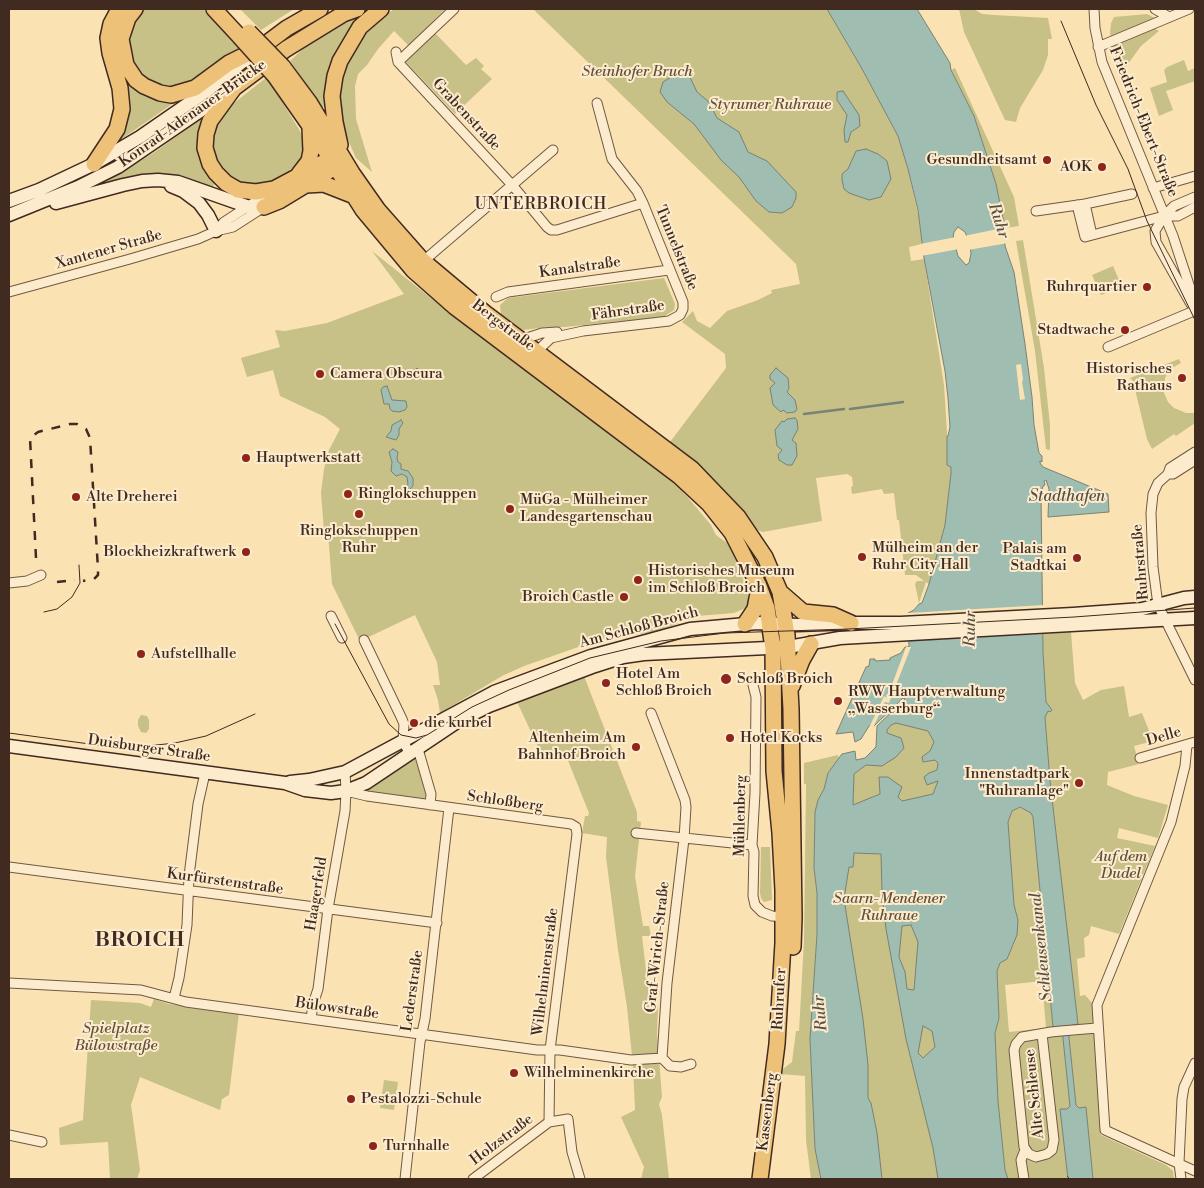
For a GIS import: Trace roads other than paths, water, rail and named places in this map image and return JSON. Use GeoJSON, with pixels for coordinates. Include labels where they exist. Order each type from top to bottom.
{"type":"FeatureCollection","features":[{"type":"Feature","properties":{"kind":"main road"},"geometry":{"type":"LineString","coordinates":[[94,164],[117,129],[122,109],[120,88],[110,53],[108,38],[111,24],[120,9]]}},
{"type":"Feature","properties":{"kind":"main road"},"geometry":{"type":"LineString","coordinates":[[135,9],[128,18],[123,31],[121,39],[123,56],[136,80],[151,91],[176,94],[195,88],[228,63],[263,46]]}},
{"type":"Feature","properties":{"kind":"main road","name":"Bergstraße"},"geometry":{"type":"LineString","coordinates":[[214,9],[244,35],[308,102],[352,195],[397,252],[469,300],[521,340],[532,356],[679,476],[709,504],[732,533],[759,586],[767,608],[770,624]]}},
{"type":"Feature","properties":{"kind":"main road","name":"Bergstraße"},"geometry":{"type":"LineString","coordinates":[[226,9],[244,35]]}},
{"type":"Feature","properties":{"kind":"main road","name":"Konrad-Adenauer-Brücke"},"geometry":{"type":"LineString","coordinates":[[9,201],[39,190],[94,164],[140,138],[208,90],[287,28],[320,9]]}},
{"type":"Feature","properties":{"kind":"main road","name":"Konrad-Adenauer-Brücke"},"geometry":{"type":"LineString","coordinates":[[24,210],[78,187],[118,167],[234,88],[286,49],[343,14],[357,9]]}},
{"type":"Feature","properties":{"kind":"main road"},"geometry":{"type":"LineString","coordinates":[[9,215],[123,185],[158,180],[178,182],[256,207],[279,201],[301,181],[336,161],[337,137],[332,96],[335,76],[340,61],[360,27],[381,9]]}},
{"type":"Feature","properties":{"kind":"main road","name":"Bergstraße"},"geometry":{"type":"LineString","coordinates":[[279,72],[310,126],[336,161],[378,210],[418,266],[455,307],[532,356],[692,469],[738,516],[765,557],[780,592],[786,625]]}},
{"type":"Feature","properties":{"kind":"main road"},"geometry":{"type":"LineString","coordinates":[[234,88],[210,121],[206,134],[205,148],[210,164],[226,183],[238,190],[256,192],[301,181],[324,184],[352,195]]}},
{"type":"Feature","properties":{"kind":"main road"},"geometry":{"type":"LineString","coordinates":[[301,181],[311,151],[310,126]]}},
{"type":"Feature","properties":{"kind":"main road"},"geometry":{"type":"LineString","coordinates":[[158,180],[183,191],[198,203],[208,215],[216,231]]}},
{"type":"Feature","properties":{"kind":"main road"},"geometry":{"type":"LineString","coordinates":[[745,624],[755,609],[759,586]]}},
{"type":"Feature","properties":{"kind":"main road"},"geometry":{"type":"LineString","coordinates":[[780,592],[803,612],[833,615],[852,623]]}},
{"type":"Feature","properties":{"kind":"main road"},"geometry":{"type":"LineString","coordinates":[[1076,622],[1195,597]]}},
{"type":"Feature","properties":{"kind":"main road"},"geometry":{"type":"LineString","coordinates":[[901,629],[1195,618]]}},
{"type":"Feature","properties":{"kind":"main road","name":"Am Schloß Broich"},"geometry":{"type":"LineString","coordinates":[[345,772],[494,692],[591,656],[690,629],[745,624],[852,623],[901,629]]}},
{"type":"Feature","properties":{"kind":"main road","name":"Ruhrufer"},"geometry":{"type":"LineString","coordinates":[[770,624],[780,647],[790,692],[788,1012],[778,1044]]}},
{"type":"Feature","properties":{"kind":"main road","name":"Ruhrufer"},"geometry":{"type":"LineString","coordinates":[[786,625],[780,647],[774,771],[789,917]]}},
{"type":"Feature","properties":{"kind":"main road","name":"Am Schloß Broich"},"geometry":{"type":"LineString","coordinates":[[346,791],[366,783],[457,722],[489,706],[623,657],[644,654],[811,644],[901,629]]}},
{"type":"Feature","properties":{"kind":"main road"},"geometry":{"type":"LineString","coordinates":[[790,692],[802,660],[811,644]]}},
{"type":"Feature","properties":{"kind":"main road","name":"Duisburger Straße"},"geometry":{"type":"LineString","coordinates":[[9,746],[285,783],[305,790],[331,793],[346,791]]}},
{"type":"Feature","properties":{"kind":"main road","name":"Duisburger Straße"},"geometry":{"type":"LineString","coordinates":[[285,783],[310,780],[345,772]]}},
{"type":"Feature","properties":{"kind":"main road","name":"Kassenberg"},"geometry":{"type":"LineString","coordinates":[[760,1179],[778,1044]]}},
{"type":"Feature","properties":{"kind":"street"},"geometry":{"type":"LineString","coordinates":[[398,62],[454,9]]}},
{"type":"Feature","properties":{"kind":"street","name":"Friedrich-Ebert-Straße"},"geometry":{"type":"LineString","coordinates":[[1094,9],[1098,47],[1105,70],[1176,245],[1192,294],[1195,312]]}},
{"type":"Feature","properties":{"kind":"street"},"geometry":{"type":"LineString","coordinates":[[1155,9],[1170,16]]}},
{"type":"Feature","properties":{"kind":"street"},"geometry":{"type":"LineString","coordinates":[[1098,47],[1189,9]]}},
{"type":"Feature","properties":{"kind":"street"},"geometry":{"type":"LineString","coordinates":[[396,52],[398,62]]}},
{"type":"Feature","properties":{"kind":"street","name":"Grabenstraße"},"geometry":{"type":"LineString","coordinates":[[398,62],[513,186]]}},
{"type":"Feature","properties":{"kind":"street","name":"Tunnelstraße"},"geometry":{"type":"LineString","coordinates":[[597,103],[612,159],[637,191],[643,203],[683,302]]}},
{"type":"Feature","properties":{"kind":"street"},"geometry":{"type":"LineString","coordinates":[[418,266],[553,150]]}},
{"type":"Feature","properties":{"kind":"street"},"geometry":{"type":"LineString","coordinates":[[1153,188],[1195,176]]}},
{"type":"Feature","properties":{"kind":"street","name":"Tunnelstraße"},"geometry":{"type":"LineString","coordinates":[[513,186],[547,228],[551,230],[557,230],[643,203]]}},
{"type":"Feature","properties":{"kind":"street","name":"Xantener Straße"},"geometry":{"type":"LineString","coordinates":[[9,292],[159,251],[233,227],[274,189]]}},
{"type":"Feature","properties":{"kind":"street"},"geometry":{"type":"LineString","coordinates":[[1036,211],[1132,194]]}},
{"type":"Feature","properties":{"kind":"street"},"geometry":{"type":"LineString","coordinates":[[1164,216],[1178,204],[1195,196]]}},
{"type":"Feature","properties":{"kind":"street"},"geometry":{"type":"LineString","coordinates":[[1081,204],[1088,236],[1164,216],[1178,216],[1195,206]]}},
{"type":"Feature","properties":{"kind":"street","name":"Xantener Straße"},"geometry":{"type":"LineString","coordinates":[[216,231],[224,222],[256,207]]}},
{"type":"Feature","properties":{"kind":"street","name":"Friedrich-Ebert-Straße"},"geometry":{"type":"LineString","coordinates":[[1164,216],[1155,231],[1156,242],[1195,312]]}},
{"type":"Feature","properties":{"kind":"street","name":"Kanalstraße"},"geometry":{"type":"LineString","coordinates":[[496,298],[508,292],[669,270]]}},
{"type":"Feature","properties":{"kind":"street","name":"Fährstraße"},"geometry":{"type":"LineString","coordinates":[[532,356],[551,338],[565,334],[669,321],[680,315],[683,309],[683,302]]}},
{"type":"Feature","properties":{"kind":"street"},"geometry":{"type":"LineString","coordinates":[[1108,347],[1195,312]]}},
{"type":"Feature","properties":{"kind":"street","name":"Fährstraße"},"geometry":{"type":"LineString","coordinates":[[521,340],[554,332],[565,334]]}},
{"type":"Feature","properties":{"kind":"street"},"geometry":{"type":"LineString","coordinates":[[1195,452],[1170,468],[1168,474],[1173,474],[1195,460]]}},
{"type":"Feature","properties":{"kind":"street","name":"Ruhrstraße"},"geometry":{"type":"LineString","coordinates":[[1168,474],[1158,483],[1153,494],[1151,513],[1151,547],[1158,605],[1195,680]]}},
{"type":"Feature","properties":{"kind":"street"},"geometry":{"type":"LineString","coordinates":[[9,583],[27,581],[41,575]]}},
{"type":"Feature","properties":{"kind":"street"},"geometry":{"type":"LineString","coordinates":[[331,616],[342,638]]}},
{"type":"Feature","properties":{"kind":"street"},"geometry":{"type":"LineString","coordinates":[[364,640],[402,719],[404,724],[404,741],[414,751],[431,794],[430,805]]}},
{"type":"Feature","properties":{"kind":"street","name":"Mühlenberg"},"geometry":{"type":"LineString","coordinates":[[753,685],[756,697],[755,792],[752,845],[754,852],[753,896],[755,905],[765,914],[789,917]]}},
{"type":"Feature","properties":{"kind":"street","name":"Graf-Wirich-Straße"},"geometry":{"type":"LineString","coordinates":[[651,713],[685,800],[686,807],[661,1058]]}},
{"type":"Feature","properties":{"kind":"street"},"geometry":{"type":"LineString","coordinates":[[1191,744],[1171,822],[1097,1005],[1106,1130],[1195,1171]]}},
{"type":"Feature","properties":{"kind":"street","name":"Delle"},"geometry":{"type":"LineString","coordinates":[[1140,758],[1191,744]]}},
{"type":"Feature","properties":{"kind":"street","name":"Haagerfeld"},"geometry":{"type":"LineString","coordinates":[[311,1020],[313,1004],[318,989],[328,909],[345,811],[345,772]]}},
{"type":"Feature","properties":{"kind":"street"},"geometry":{"type":"LineString","coordinates":[[174,998],[187,925],[188,891],[198,804],[205,773]]}},
{"type":"Feature","properties":{"kind":"street","name":"Schloßberg"},"geometry":{"type":"LineString","coordinates":[[346,791],[367,796],[571,824],[576,827]]}},
{"type":"Feature","properties":{"kind":"street","name":"Lederstraße"},"geometry":{"type":"LineString","coordinates":[[404,1179],[421,1034],[425,1019],[437,923],[449,808]]}},
{"type":"Feature","properties":{"kind":"street","name":"Wilhelminenstraße"},"geometry":{"type":"LineString","coordinates":[[548,1122],[550,1050],[577,834],[576,827]]}},
{"type":"Feature","properties":{"kind":"street"},"geometry":{"type":"LineString","coordinates":[[636,833],[752,845]]}},
{"type":"Feature","properties":{"kind":"street","name":"Kurfürstenstraße"},"geometry":{"type":"LineString","coordinates":[[9,867],[437,923]]}},
{"type":"Feature","properties":{"kind":"street","name":"Bülowstraße"},"geometry":{"type":"LineString","coordinates":[[9,983],[141,990],[205,1005],[311,1020],[634,1060],[661,1058]]}},
{"type":"Feature","properties":{"kind":"street","name":"Alte Schleuse"},"geometry":{"type":"LineString","coordinates":[[1024,1179],[1022,1160],[1025,1150],[1014,1050],[1020,1038],[1065,1030],[1098,1028]]}},
{"type":"Feature","properties":{"kind":"street","name":"Alte Schleuse"},"geometry":{"type":"LineString","coordinates":[[1025,1150],[1036,1157],[1043,1156],[1052,1150],[1054,1146],[1042,1034]]}},
{"type":"Feature","properties":{"kind":"street"},"geometry":{"type":"LineString","coordinates":[[661,1058],[670,1066],[681,1067],[691,1064]]}},
{"type":"Feature","properties":{"kind":"street"},"geometry":{"type":"LineString","coordinates":[[1180,1179],[1182,1099],[1184,1087],[1195,1063]]}},
{"type":"Feature","properties":{"kind":"street"},"geometry":{"type":"LineString","coordinates":[[548,1122],[568,1119],[573,1157],[580,1179]]}},
{"type":"Feature","properties":{"kind":"street","name":"Holzstraße"},"geometry":{"type":"LineString","coordinates":[[473,1179],[548,1122]]}},
{"type":"Feature","properties":{"kind":"street"},"geometry":{"type":"LineString","coordinates":[[9,1135],[42,1142]]}},
{"type":"Feature","properties":{"kind":"water"},"geometry":{"type":"Polygon","coordinates":[[[827,9],[917,9],[950,63],[951,70],[974,116],[996,184],[1005,228],[1005,246],[1014,272],[1032,397],[1034,425],[1039,453],[1042,456],[1042,462],[1040,461],[1040,463],[1043,467],[1108,494],[1109,512],[1048,517],[1049,489],[1046,480],[1044,481],[1045,485],[1041,494],[1043,652],[1046,702],[1052,710],[1048,711],[1045,717],[1050,781],[1078,1024],[1068,1028],[1076,1105],[1079,1108],[1086,1107],[1093,1179],[1068,1179],[1060,1109],[1067,1109],[1070,1106],[1062,1029],[1060,1027],[1053,1027],[1033,817],[1031,813],[1020,807],[1012,811],[1008,822],[1014,905],[1018,920],[1017,935],[1007,959],[1000,963],[997,971],[999,1018],[995,1033],[998,1101],[1005,1170],[1008,1179],[938,1179],[933,1148],[906,1039],[886,929],[882,893],[881,854],[854,853],[853,867],[849,867],[844,899],[863,1019],[868,1065],[868,1098],[871,1103],[877,1133],[882,1179],[821,1179],[815,1149],[810,1039],[817,934],[817,893],[814,868],[815,812],[828,773],[842,754],[855,751],[856,760],[865,758],[876,747],[877,726],[905,699],[903,698],[874,726],[869,726],[861,739],[855,742],[853,732],[836,734],[866,667],[869,666],[870,659],[875,659],[875,661],[890,660],[890,658],[901,653],[905,647],[909,647],[908,613],[922,603],[929,584],[945,525],[951,473],[951,467],[947,465],[947,436],[950,427],[945,371],[924,258],[918,210],[898,136],[827,9]],[[958,227],[954,232],[953,238],[958,256],[966,265],[969,263],[971,254],[970,244],[965,232],[958,227]],[[896,723],[891,725],[887,733],[901,738],[904,748],[896,757],[882,766],[866,765],[854,774],[853,805],[880,794],[879,777],[888,777],[902,787],[898,797],[902,801],[933,794],[938,781],[927,785],[924,777],[937,770],[938,763],[935,760],[923,762],[922,757],[930,751],[934,742],[928,731],[896,723]],[[911,925],[902,926],[899,957],[905,972],[907,989],[914,990],[918,942],[911,925]],[[923,1026],[918,1053],[923,1058],[935,1047],[932,1031],[923,1026]]]}},
{"type":"Feature","properties":{"kind":"water"},"geometry":{"type":"Polygon","coordinates":[[[679,72],[688,73],[697,92],[709,102],[717,118],[739,132],[748,152],[767,161],[796,192],[796,198],[792,207],[782,213],[769,212],[756,201],[739,177],[721,160],[694,124],[667,102],[660,92],[663,82],[679,72]]]}},
{"type":"Feature","properties":{"kind":"water"},"geometry":{"type":"Polygon","coordinates":[[[843,91],[859,115],[860,126],[851,132],[848,142],[845,142],[844,130],[847,115],[837,100],[837,92],[843,91]]]}},
{"type":"Feature","properties":{"kind":"water"},"geometry":{"type":"Polygon","coordinates":[[[866,149],[878,154],[887,161],[891,179],[881,197],[869,200],[849,193],[844,189],[842,180],[842,174],[848,169],[856,151],[866,149]]]}},
{"type":"Feature","properties":{"kind":"water"},"geometry":{"type":"Polygon","coordinates":[[[776,368],[788,378],[789,388],[787,392],[795,400],[797,409],[795,412],[787,413],[783,410],[781,412],[773,405],[770,388],[775,383],[770,379],[770,375],[776,368]]]}},
{"type":"Feature","properties":{"kind":"water"},"geometry":{"type":"Polygon","coordinates":[[[387,386],[392,400],[406,401],[407,407],[405,410],[399,412],[392,411],[389,404],[384,404],[381,390],[387,386]]]}},
{"type":"Feature","properties":{"kind":"water"},"geometry":{"type":"Polygon","coordinates":[[[795,418],[798,429],[792,440],[796,443],[797,456],[792,465],[787,465],[779,460],[778,455],[782,450],[777,446],[775,430],[782,421],[795,418]]]}},
{"type":"Feature","properties":{"kind":"water"},"geometry":{"type":"Polygon","coordinates":[[[401,420],[403,423],[396,440],[386,437],[391,431],[392,425],[401,420]]]}},
{"type":"Feature","properties":{"kind":"water"},"geometry":{"type":"Polygon","coordinates":[[[393,449],[398,452],[397,458],[401,464],[401,469],[408,471],[413,478],[413,486],[407,492],[405,488],[408,484],[407,477],[402,474],[396,476],[391,471],[392,462],[389,452],[393,449]]]}},
{"type":"Feature","properties":{"kind":"waterway"},"geometry":{"type":"LineString","coordinates":[[416,374],[417,369]]}},
{"type":"Feature","properties":{"kind":"waterway"},"geometry":{"type":"LineString","coordinates":[[850,409],[903,402]]}},
{"type":"Feature","properties":{"kind":"waterway"},"geometry":{"type":"LineString","coordinates":[[804,414],[844,409]]}},
{"type":"Feature","properties":{"kind":"tram line"},"geometry":{"type":"LineString","coordinates":[[1061,21],[1096,105],[1128,169],[1147,221],[1195,320]]}},
{"type":"Feature","properties":{"kind":"tram line"},"geometry":{"type":"LineString","coordinates":[[44,612],[57,609],[72,597],[80,583],[79,565]]}},
{"type":"Feature","properties":{"kind":"tram line"},"geometry":{"type":"LineString","coordinates":[[335,624],[389,724],[401,735],[416,738],[427,735],[472,707],[509,690],[590,658],[661,641],[725,633],[848,629],[1074,617],[1195,608]]}},
{"type":"Feature","properties":{"kind":"tram line"},"geometry":{"type":"LineString","coordinates":[[9,733],[97,745],[147,746],[175,743],[206,736],[255,714]]}},
{"type":"Feature","properties":{"kind":"railway"},"geometry":{"type":"LineString","coordinates":[[36,558],[30,438],[38,432],[77,424],[86,429],[90,438],[98,569],[98,575],[94,579],[83,581]]}},
{"type":"Feature","properties":{"kind":"railway"},"geometry":{"type":"LineString","coordinates":[[57,582],[75,580]]}},
{"type":"Feature","properties":{"kind":"place","name":"Gesundheitsamt"},"geometry":{"type":"Point","coordinates":[1047,160]}},
{"type":"Feature","properties":{"kind":"place","name":"AOK"},"geometry":{"type":"Point","coordinates":[1102,167]}},
{"type":"Feature","properties":{"kind":"place","name":"Ruhrquartier"},"geometry":{"type":"Point","coordinates":[1147,287]}},
{"type":"Feature","properties":{"kind":"place","name":"Stadtwache"},"geometry":{"type":"Point","coordinates":[1125,330]}},
{"type":"Feature","properties":{"kind":"place","name":"Camera Obscura"},"geometry":{"type":"Point","coordinates":[320,374]}},
{"type":"Feature","properties":{"kind":"place","name":"Historisches Rathaus"},"geometry":{"type":"Point","coordinates":[1182,378]}},
{"type":"Feature","properties":{"kind":"place","name":"Hauptwerkstatt"},"geometry":{"type":"Point","coordinates":[246,458]}},
{"type":"Feature","properties":{"kind":"place","name":"Ringlokschuppen"},"geometry":{"type":"Point","coordinates":[348,494]}},
{"type":"Feature","properties":{"kind":"place","name":"Alte Dreherei"},"geometry":{"type":"Point","coordinates":[76,497]}},
{"type":"Feature","properties":{"kind":"place","name":"MüGa - Mülheimer Landesgartenschau"},"geometry":{"type":"Point","coordinates":[510,509]}},
{"type":"Feature","properties":{"kind":"place","name":"Ringlokschuppen Ruhr"},"geometry":{"type":"Point","coordinates":[359,514]}},
{"type":"Feature","properties":{"kind":"place","name":"Blockheizkraftwerk"},"geometry":{"type":"Point","coordinates":[246,552]}},
{"type":"Feature","properties":{"kind":"place","name":"Mülheim an der Ruhr City Hall"},"geometry":{"type":"Point","coordinates":[862,557]}},
{"type":"Feature","properties":{"kind":"place","name":"Palais am Stadtkai"},"geometry":{"type":"Point","coordinates":[1077,558]}},
{"type":"Feature","properties":{"kind":"place","name":"Historisches Museum im Schloß Broich"},"geometry":{"type":"Point","coordinates":[638,580]}},
{"type":"Feature","properties":{"kind":"place","name":"Broich Castle"},"geometry":{"type":"Point","coordinates":[624,597]}},
{"type":"Feature","properties":{"kind":"place","name":"Aufstellhalle"},"geometry":{"type":"Point","coordinates":[141,654]}},
{"type":"Feature","properties":{"kind":"place","name":"Schloß Broich"},"geometry":{"type":"Point","coordinates":[726,679]}},
{"type":"Feature","properties":{"kind":"place","name":"Hotel Am Schloß Broich"},"geometry":{"type":"Point","coordinates":[606,683]}},
{"type":"Feature","properties":{"kind":"place","name":"RWW Hauptverwaltung „Wasserburg“"},"geometry":{"type":"Point","coordinates":[838,701]}},
{"type":"Feature","properties":{"kind":"place","name":"die kurbel"},"geometry":{"type":"Point","coordinates":[414,723]}},
{"type":"Feature","properties":{"kind":"place","name":"Hotel Kocks"},"geometry":{"type":"Point","coordinates":[730,738]}},
{"type":"Feature","properties":{"kind":"place","name":"Altenheim Am Bahnhof Broich"},"geometry":{"type":"Point","coordinates":[636,747]}},
{"type":"Feature","properties":{"kind":"place","name":"Innenstadtpark \"Ruhranlage\""},"geometry":{"type":"Point","coordinates":[1079,783]}},
{"type":"Feature","properties":{"kind":"place","name":"Wilhelminenkirche"},"geometry":{"type":"Point","coordinates":[514,1073]}},
{"type":"Feature","properties":{"kind":"place","name":"Pestalozzi-Schule"},"geometry":{"type":"Point","coordinates":[351,1099]}},
{"type":"Feature","properties":{"kind":"place","name":"Turnhalle"},"geometry":{"type":"Point","coordinates":[373,1146]}},
{"type":"Feature","properties":{"kind":"district","name":"UNTERBROICH"},"geometry":{"type":"Point","coordinates":[541,205]}},
{"type":"Feature","properties":{"kind":"district","name":"BROICH"},"geometry":{"type":"Point","coordinates":[140,941]}},
{"type":"Feature","properties":{"kind":"park label","name":"Steinhofer Bruch"},"geometry":{"type":"Point","coordinates":[637,72]}},
{"type":"Feature","properties":{"kind":"park label","name":"Styrumer Ruhraue"},"geometry":{"type":"Point","coordinates":[770,105]}},
{"type":"Feature","properties":{"kind":"park label","name":"Auf dem Dudel"},"geometry":{"type":"Point","coordinates":[1121,866]}},
{"type":"Feature","properties":{"kind":"park label","name":"Saarn-Mendener Ruhraue"},"geometry":{"type":"Point","coordinates":[889,908]}},
{"type":"Feature","properties":{"kind":"park label","name":"Spielplatz Bülowstraße"},"geometry":{"type":"Point","coordinates":[116,1038]}},
{"type":"Feature","properties":{"kind":"water label","name":"Ruhr"},"geometry":{"type":"Point","coordinates":[998,221]}},
{"type":"Feature","properties":{"kind":"water label","name":"Stadthafen"},"geometry":{"type":"Point","coordinates":[1067,497]}},
{"type":"Feature","properties":{"kind":"water label","name":"Ruhr"},"geometry":{"type":"Point","coordinates":[971,629]}},
{"type":"Feature","properties":{"kind":"water label","name":"Schleusenkanal"},"geometry":{"type":"Point","coordinates":[1042,947]}},
{"type":"Feature","properties":{"kind":"water label","name":"Ruhr"},"geometry":{"type":"Point","coordinates":[821,1013]}}]}
